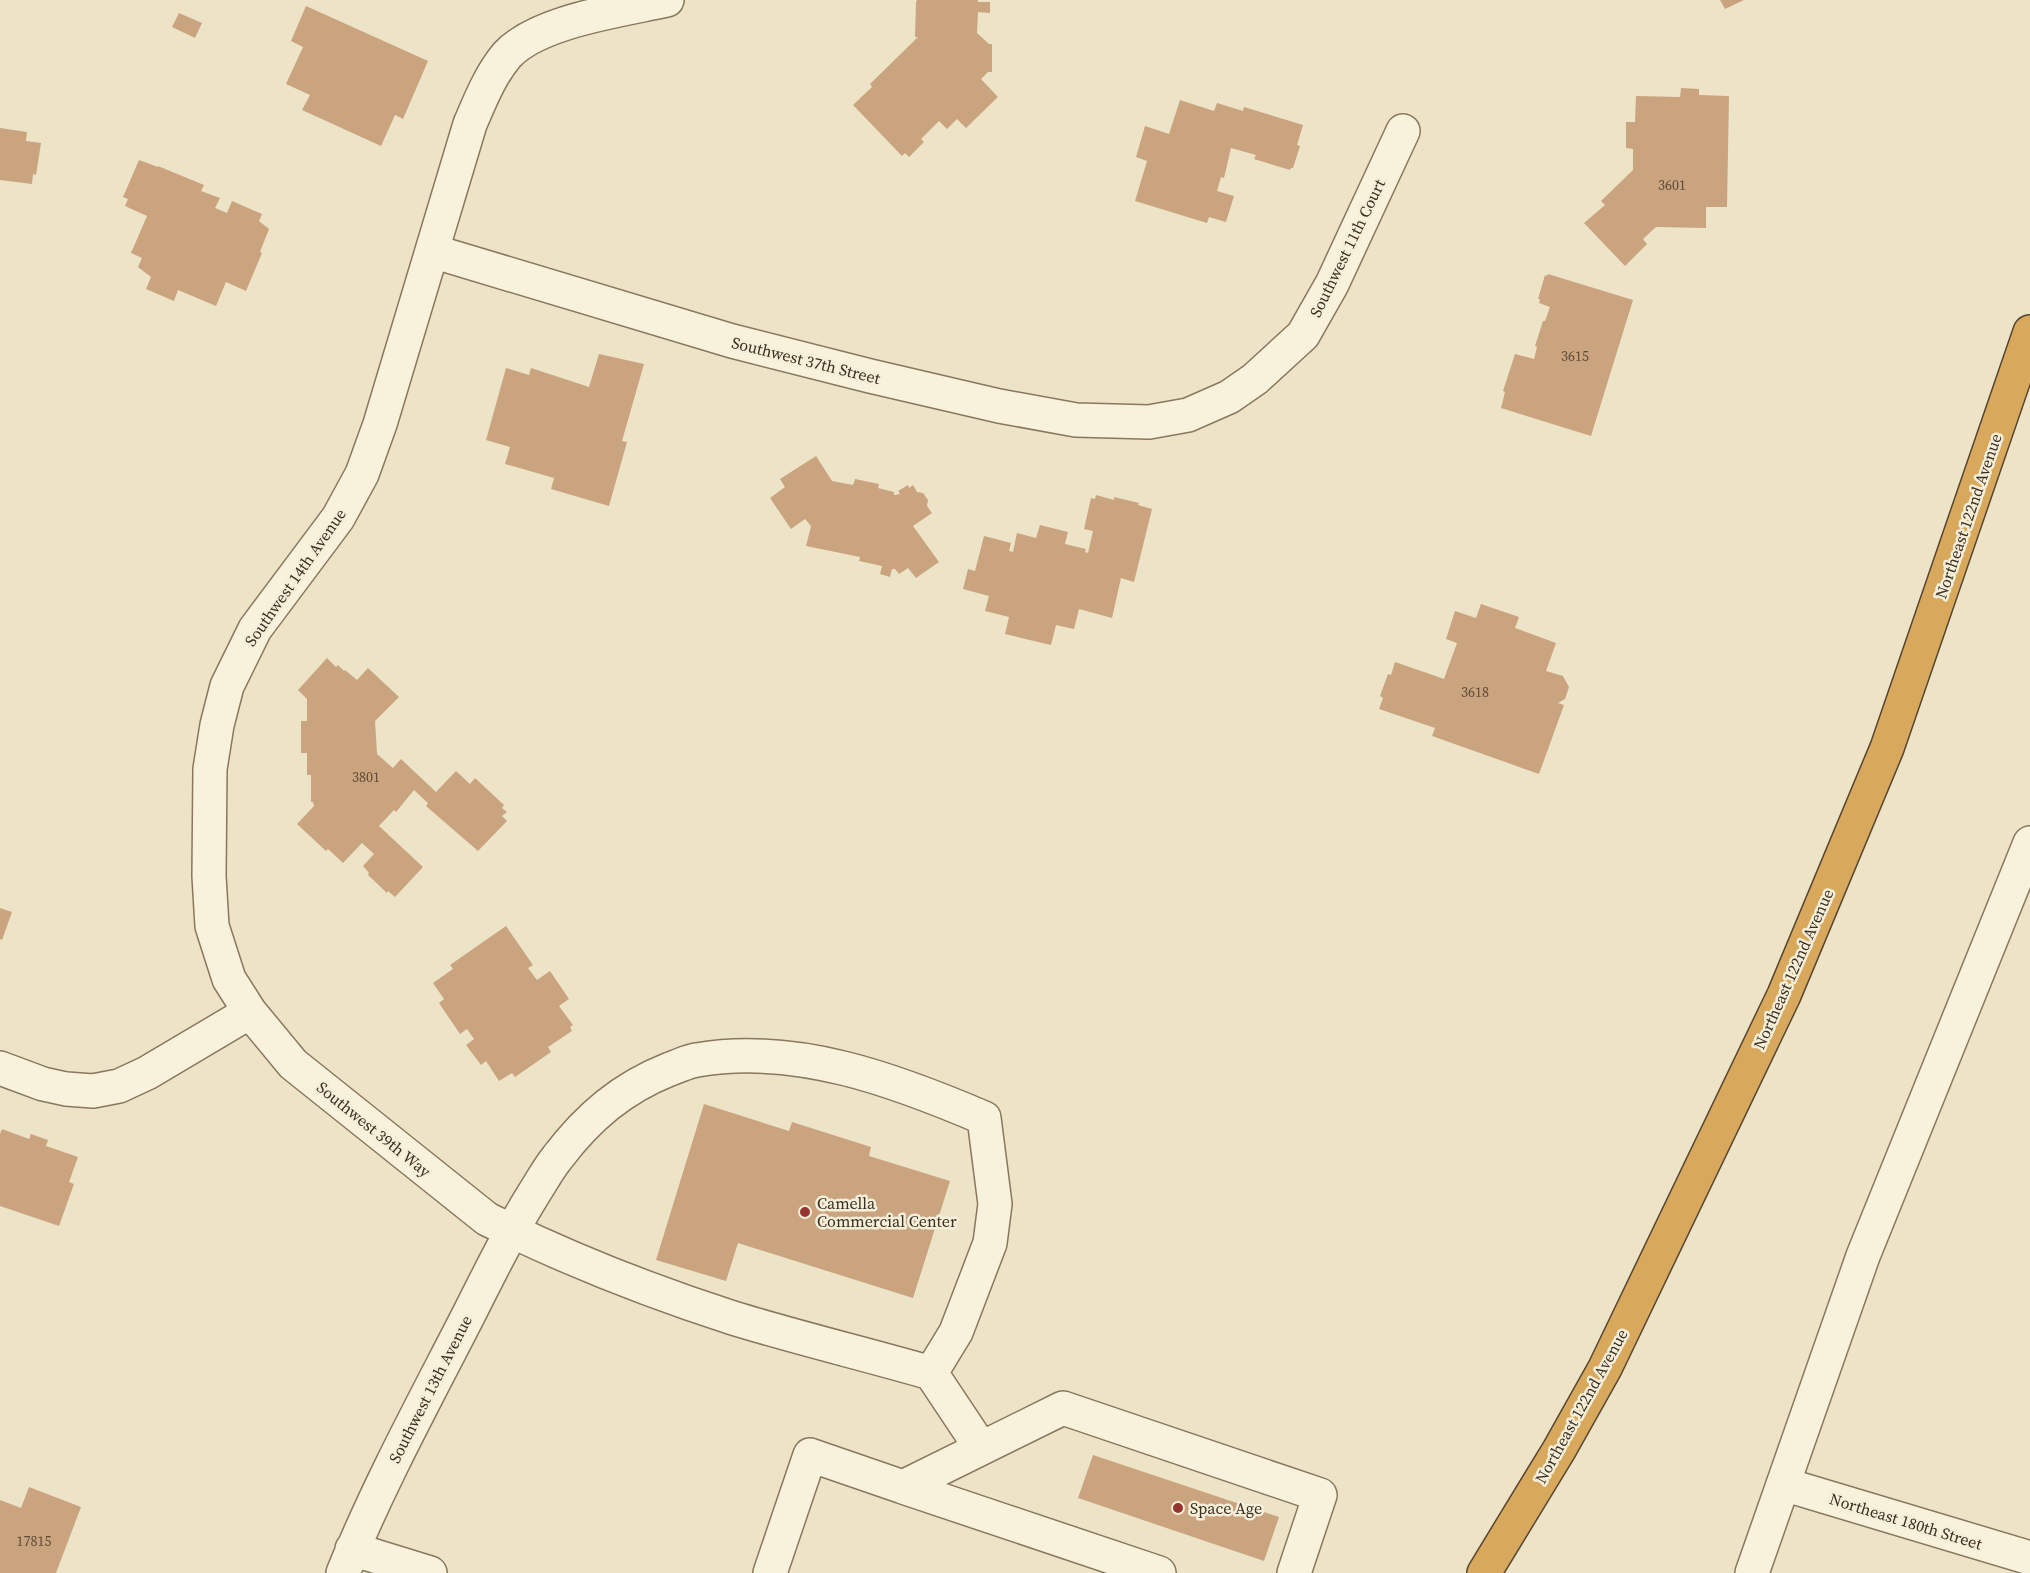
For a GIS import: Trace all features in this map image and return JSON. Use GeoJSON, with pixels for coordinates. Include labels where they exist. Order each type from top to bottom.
{"type":"FeatureCollection","features":[{"type":"Feature","properties":{"kind":"highway","name":"Northeast 122nd Avenue"},"geometry":{"type":"LineString","coordinates":[[1484,1573],[1559,1450],[1605,1368],[1784,995],[1887,748],[2030,332]]}},
{"type":"Feature","properties":{"kind":"street","name":"Southwest 14th Avenue"},"geometry":{"type":"LineString","coordinates":[[250,1012],[229,979],[212,927],[209,876],[210,768],[216,725],[227,686],[255,629],[338,518],[362,474],[381,424],[470,124],[485,90],[508,55],[538,33],[577,20],[667,0]]}},
{"type":"Feature","properties":{"kind":"street","name":"Southwest 11th Court"},"geometry":{"type":"LineString","coordinates":[[1188,415],[1229,397],[1255,379],[1303,335],[1332,284],[1403,131]]}},
{"type":"Feature","properties":{"kind":"street","name":"Southwest 37th Street"},"geometry":{"type":"LineString","coordinates":[[432,251],[732,342],[999,406],[1076,420],[1149,422],[1188,415]]}},
{"type":"Feature","properties":{"kind":"street"},"geometry":{"type":"LineString","coordinates":[[1752,1573],[1863,1256],[2030,843]]}},
{"type":"Feature","properties":{"kind":"street"},"geometry":{"type":"LineString","coordinates":[[0,1068],[43,1084],[66,1089],[93,1090],[119,1086],[147,1073],[250,1012]]}},
{"type":"Feature","properties":{"kind":"street","name":"Southwest 39th Way"},"geometry":{"type":"LineString","coordinates":[[250,1012],[293,1064],[487,1219],[618,1277],[732,1317],[930,1373]]}},
{"type":"Feature","properties":{"kind":"street","name":"Southwest 13th Avenue"},"geometry":{"type":"LineString","coordinates":[[347,1561],[378,1492],[511,1231],[555,1159],[592,1119],[618,1096],[649,1078],[694,1060],[750,1054],[809,1060],[924,1092],[984,1118],[994,1204],[990,1243],[957,1332],[930,1373]]}},
{"type":"Feature","properties":{"kind":"street"},"geometry":{"type":"LineString","coordinates":[[930,1373],[981,1448]]}},
{"type":"Feature","properties":{"kind":"street"},"geometry":{"type":"LineString","coordinates":[[903,1487],[1063,1408],[1320,1495],[1294,1573]]}},
{"type":"Feature","properties":{"kind":"street"},"geometry":{"type":"LineString","coordinates":[[770,1573],[810,1455],[1159,1573]]}},
{"type":"Feature","properties":{"kind":"street","name":"Northeast 180th Street"},"geometry":{"type":"LineString","coordinates":[[1783,1484],[2030,1558]]}},
{"type":"Feature","properties":{"kind":"street"},"geometry":{"type":"LineString","coordinates":[[347,1561],[430,1573]]}},
{"type":"Feature","properties":{"kind":"building"},"geometry":{"type":"Polygon","coordinates":[[[917,0],[990,2],[990,13],[978,12],[977,33],[992,44],[992,72],[988,72],[981,79],[998,97],[966,128],[957,119],[947,129],[939,121],[921,139],[924,142],[909,157],[905,153],[902,156],[853,105],[872,87],[870,84],[918,37],[915,37],[917,0]]]}},
{"type":"Feature","properties":{"kind":"building"},"geometry":{"type":"Polygon","coordinates":[[[1720,0],[1744,0],[1725,9],[1720,0]]]}},
{"type":"Feature","properties":{"kind":"building"},"geometry":{"type":"Polygon","coordinates":[[[306,6],[428,61],[403,119],[395,115],[381,146],[302,110],[310,95],[286,84],[303,47],[291,41],[306,6]]]}},
{"type":"Feature","properties":{"kind":"building"},"geometry":{"type":"Polygon","coordinates":[[[179,13],[202,23],[195,38],[172,27],[179,13]]]}},
{"type":"Feature","properties":{"kind":"building"},"geometry":{"type":"Polygon","coordinates":[[[1681,88],[1699,89],[1699,95],[1729,96],[1727,207],[1706,207],[1706,228],[1656,227],[1643,239],[1647,244],[1625,266],[1584,223],[1605,205],[1601,201],[1633,170],[1633,149],[1626,148],[1626,122],[1635,122],[1636,96],[1680,97],[1681,88]]]}},
{"type":"Feature","properties":{"kind":"building"},"geometry":{"type":"Polygon","coordinates":[[[1180,100],[1214,111],[1217,103],[1243,111],[1244,107],[1303,125],[1297,145],[1300,146],[1293,168],[1290,170],[1254,159],[1256,155],[1231,148],[1224,178],[1221,177],[1217,191],[1234,196],[1226,222],[1209,217],[1207,223],[1135,201],[1147,161],[1136,157],[1145,126],[1169,134],[1180,100]]]}},
{"type":"Feature","properties":{"kind":"building"},"geometry":{"type":"Polygon","coordinates":[[[0,128],[27,132],[26,141],[41,143],[36,175],[33,174],[32,184],[0,180],[0,128]]]}},
{"type":"Feature","properties":{"kind":"building"},"geometry":{"type":"Polygon","coordinates":[[[139,160],[204,185],[201,191],[220,198],[215,208],[227,213],[232,201],[262,214],[259,221],[269,229],[246,291],[226,282],[216,306],[178,290],[174,301],[146,289],[151,277],[138,267],[142,258],[131,253],[147,216],[125,206],[128,199],[123,197],[139,160]]]}},
{"type":"Feature","properties":{"kind":"building"},"geometry":{"type":"Polygon","coordinates":[[[1545,275],[1633,300],[1591,436],[1501,408],[1505,392],[1503,391],[1515,354],[1534,359],[1537,347],[1535,346],[1550,307],[1539,303],[1540,299],[1538,299],[1545,275]]]}},
{"type":"Feature","properties":{"kind":"building"},"geometry":{"type":"Polygon","coordinates":[[[599,354],[644,364],[622,441],[627,442],[609,506],[551,489],[554,478],[505,464],[510,447],[486,440],[506,368],[529,375],[531,368],[589,387],[599,354]]]}},
{"type":"Feature","properties":{"kind":"building"},"geometry":{"type":"Polygon","coordinates":[[[816,456],[832,481],[853,485],[855,479],[879,484],[878,488],[894,492],[894,495],[900,494],[898,491],[908,485],[909,488],[913,485],[917,492],[923,493],[932,513],[913,526],[939,562],[916,578],[908,568],[899,574],[892,569],[890,577],[880,574],[882,566],[859,561],[860,557],[806,546],[811,526],[805,519],[791,529],[770,498],[785,487],[780,479],[816,456]]]}},
{"type":"Feature","properties":{"kind":"building"},"geometry":{"type":"Polygon","coordinates":[[[1096,495],[1139,503],[1138,505],[1152,509],[1134,582],[1121,578],[1112,618],[1079,609],[1074,629],[1056,625],[1051,645],[1005,634],[1009,617],[985,611],[989,596],[963,589],[968,569],[975,571],[984,536],[1011,543],[1009,551],[1013,552],[1017,533],[1036,538],[1040,525],[1068,532],[1065,544],[1086,549],[1085,552],[1088,553],[1093,531],[1084,529],[1091,498],[1095,499],[1096,495]]]}},
{"type":"Feature","properties":{"kind":"building"},"geometry":{"type":"Polygon","coordinates":[[[1481,604],[1519,617],[1515,628],[1556,643],[1546,671],[1563,676],[1569,687],[1565,699],[1558,703],[1564,705],[1539,774],[1432,736],[1435,728],[1379,709],[1383,698],[1380,696],[1395,662],[1444,679],[1457,643],[1446,639],[1455,611],[1476,618],[1481,604]]]}},
{"type":"Feature","properties":{"kind":"building"},"geometry":{"type":"Polygon","coordinates":[[[327,658],[336,667],[338,665],[357,680],[368,668],[399,697],[375,721],[377,754],[393,768],[401,759],[436,792],[456,771],[470,784],[475,778],[504,805],[502,808],[507,812],[502,816],[507,821],[478,851],[426,806],[428,803],[414,790],[396,812],[394,810],[379,826],[423,867],[395,897],[388,891],[387,893],[368,875],[369,873],[363,866],[374,854],[362,843],[343,863],[328,849],[326,851],[297,824],[314,806],[311,802],[311,775],[307,775],[307,753],[301,753],[301,721],[307,721],[307,699],[298,690],[327,658]]]}},
{"type":"Feature","properties":{"kind":"building"},"geometry":{"type":"Polygon","coordinates":[[[0,908],[12,912],[2,940],[0,939],[0,908]]]}},
{"type":"Feature","properties":{"kind":"building"},"geometry":{"type":"Polygon","coordinates":[[[506,926],[533,965],[528,968],[537,980],[550,971],[569,999],[559,1006],[573,1025],[570,1027],[572,1031],[548,1047],[551,1052],[515,1077],[512,1073],[499,1081],[486,1061],[481,1065],[466,1045],[474,1039],[467,1029],[460,1034],[439,1003],[444,999],[433,983],[453,969],[450,965],[506,926]]]}},
{"type":"Feature","properties":{"kind":"building","name":"Camella Commercial Center"},"geometry":{"type":"Polygon","coordinates":[[[704,1104],[789,1131],[792,1122],[871,1147],[869,1156],[950,1181],[913,1298],[738,1243],[726,1281],[656,1260],[704,1104]]]}},
{"type":"Feature","properties":{"kind":"building"},"geometry":{"type":"Polygon","coordinates":[[[2,1129],[29,1139],[31,1134],[48,1140],[46,1146],[78,1157],[69,1182],[74,1184],[59,1226],[0,1206],[0,1134],[2,1129]]]}},
{"type":"Feature","properties":{"kind":"building","name":"Space Age"},"geometry":{"type":"Polygon","coordinates":[[[1093,1455],[1279,1517],[1264,1561],[1078,1498],[1093,1455]]]}},
{"type":"Feature","properties":{"kind":"building"},"geometry":{"type":"Polygon","coordinates":[[[29,1487],[81,1507],[56,1573],[0,1573],[0,1500],[21,1508],[29,1487]]]}},
{"type":"Feature","properties":{"kind":"place","name":"Camella Commercial Center"},"geometry":{"type":"Point","coordinates":[805,1212]}},
{"type":"Feature","properties":{"kind":"place","name":"Space Age"},"geometry":{"type":"Point","coordinates":[1178,1508]}}]}
